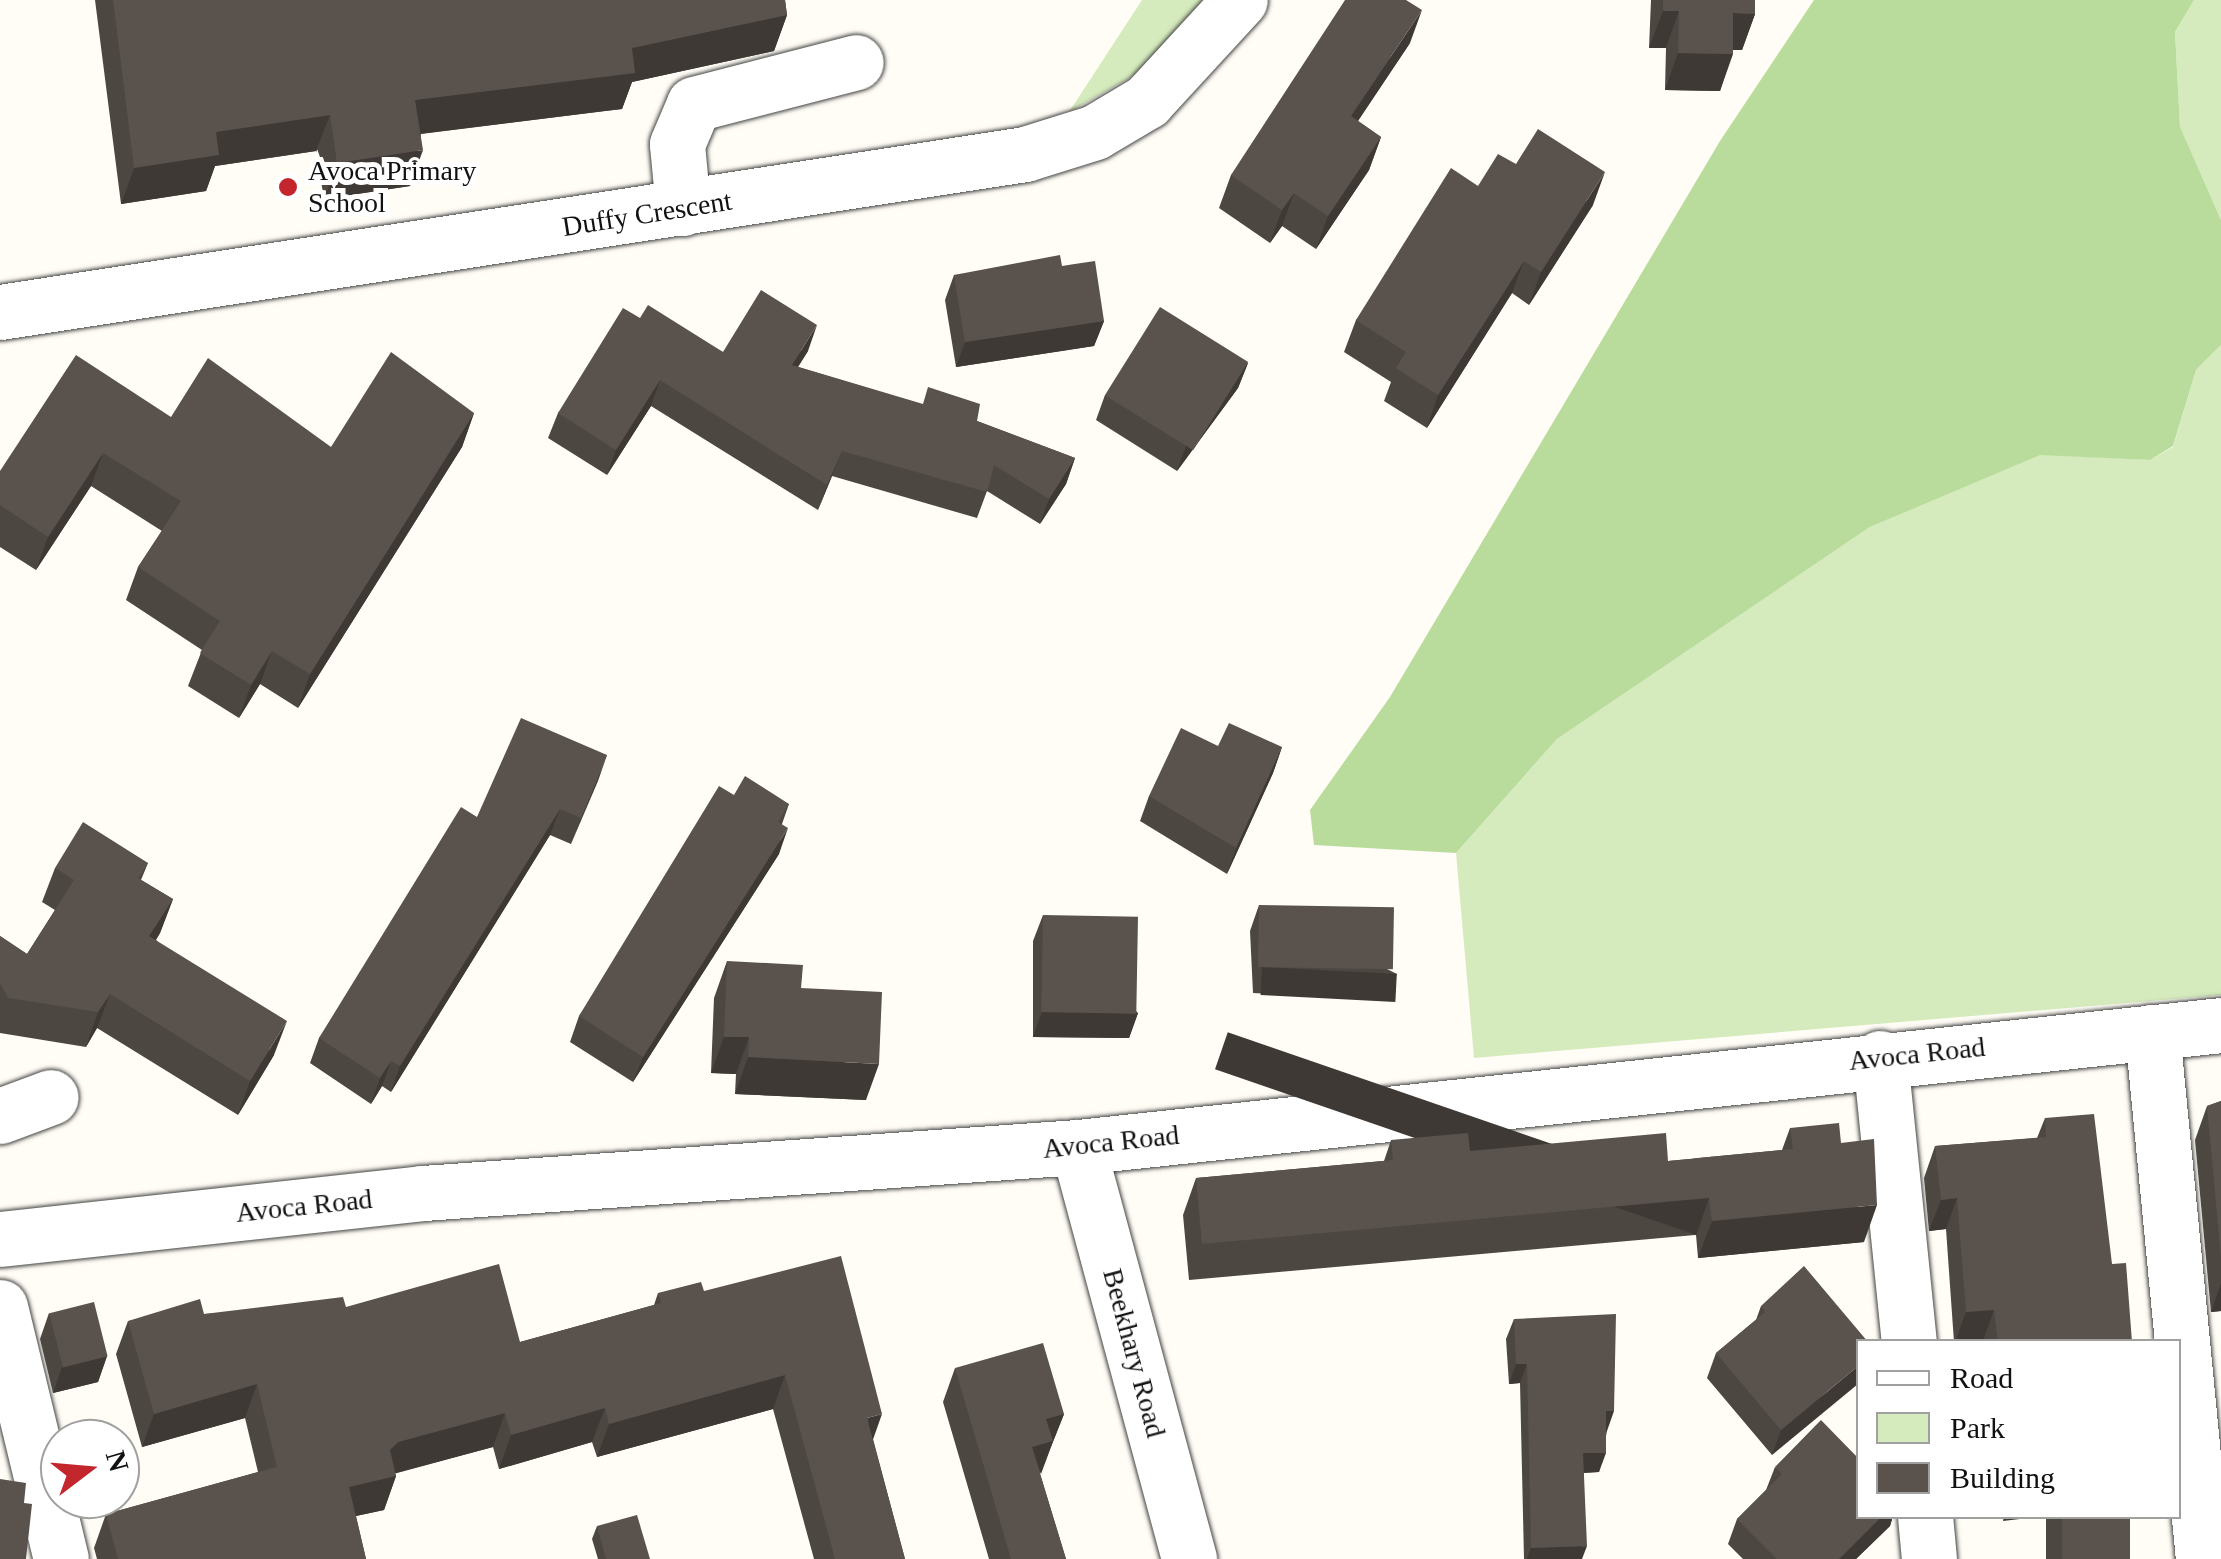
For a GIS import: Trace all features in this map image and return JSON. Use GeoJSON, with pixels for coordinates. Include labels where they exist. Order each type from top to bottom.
{"type":"FeatureCollection","features":[{"type":"Feature","properties":{"kind":"street","name":"Duffy Crescent"},"geometry":{"type":"LineString","coordinates":[[0,312],[1025,154],[1095,132],[1147,100],[1240,0]]}},
{"type":"Feature","properties":{"kind":"street"},"geometry":{"type":"LineString","coordinates":[[684,208],[677,144],[694,104],[856,62]]}},
{"type":"Feature","properties":{"kind":"street","name":"Avoca Road"},"geometry":{"type":"LineString","coordinates":[[0,1239],[423,1193],[1078,1146],[1880,1058],[2221,1025]]}},
{"type":"Feature","properties":{"kind":"street"},"geometry":{"type":"LineString","coordinates":[[2152,1032],[2203,1559]]}},
{"type":"Feature","properties":{"kind":"street"},"geometry":{"type":"LineString","coordinates":[[1880,1058],[1909,1339]]}},
{"type":"Feature","properties":{"kind":"street"},"geometry":{"type":"LineString","coordinates":[[0,1116],[51,1097]]}},
{"type":"Feature","properties":{"kind":"street","name":"Beekhary Road"},"geometry":{"type":"LineString","coordinates":[[1078,1146],[1189,1559]]}},
{"type":"Feature","properties":{"kind":"street"},"geometry":{"type":"LineString","coordinates":[[0,1307],[61,1559]]}},
{"type":"Feature","properties":{"kind":"street"},"geometry":{"type":"LineString","coordinates":[[1926,1519],[1930,1559]]}},
{"type":"Feature","properties":{"kind":"green space"},"geometry":{"type":"Polygon","coordinates":[[[1142,0],[1204,0],[1145,69],[1069,112],[1142,0]]]}},
{"type":"Feature","properties":{"kind":"green space"},"geometry":{"type":"Polygon","coordinates":[[[1814,0],[2194,0],[2175,32],[2180,127],[2221,220],[2221,345],[2196,370],[2173,446],[2150,460],[2040,455],[1870,527],[1557,739],[1456,853],[1314,845],[1310,810],[1390,697],[1720,141],[1814,0]]]}},
{"type":"Feature","properties":{"kind":"green space"},"geometry":{"type":"Polygon","coordinates":[[[2194,0],[2221,0],[2221,220],[2180,128],[2175,32],[2194,0]]]}},
{"type":"Feature","properties":{"kind":"green space"},"geometry":{"type":"Polygon","coordinates":[[[2221,345],[2221,995],[1474,1058],[1456,853],[1557,739],[1870,527],[2040,454],[2150,460],[2173,447],[2196,370],[2221,345]]]}},
{"type":"Feature","properties":{"kind":"building"},"geometry":{"type":"Polygon","coordinates":[[[113,0],[785,0],[787,15],[632,48],[635,73],[415,100],[423,150],[337,163],[330,115],[216,132],[219,155],[134,168],[113,0]]]}},
{"type":"Feature","properties":{"kind":"building"},"geometry":{"type":"Polygon","coordinates":[[[1345,0],[1406,0],[1422,10],[1351,116],[1381,137],[1328,216],[1294,193],[1282,210],[1231,175],[1345,0]]]}},
{"type":"Feature","properties":{"kind":"building"},"geometry":{"type":"Polygon","coordinates":[[[1663,0],[1755,0],[1755,14],[1733,13],[1733,54],[1678,53],[1679,11],[1663,11],[1663,0]]]}},
{"type":"Feature","properties":{"kind":"building"},"geometry":{"type":"Polygon","coordinates":[[[1538,129],[1605,172],[1541,272],[1524,261],[1438,395],[1396,368],[1406,352],[1356,320],[1451,168],[1478,186],[1498,154],[1516,164],[1538,129]]]}},
{"type":"Feature","properties":{"kind":"building"},"geometry":{"type":"Polygon","coordinates":[[[1060,255],[1062,266],[1095,261],[1104,321],[965,342],[954,275],[1060,255]]]}},
{"type":"Feature","properties":{"kind":"building"},"geometry":{"type":"Polygon","coordinates":[[[761,290],[817,325],[792,365],[923,404],[928,387],[980,404],[977,421],[1075,458],[1049,499],[994,465],[987,492],[842,451],[827,485],[660,380],[616,450],[558,413],[623,308],[640,318],[648,305],[723,352],[761,290]]]}},
{"type":"Feature","properties":{"kind":"building"},"geometry":{"type":"Polygon","coordinates":[[[1160,307],[1248,362],[1193,450],[1105,395],[1160,307]]]}},
{"type":"Feature","properties":{"kind":"building"},"geometry":{"type":"Polygon","coordinates":[[[391,352],[474,413],[310,674],[272,651],[251,685],[200,653],[220,621],[138,567],[181,501],[103,453],[48,537],[0,505],[0,471],[76,355],[171,417],[208,358],[331,447],[391,352]]]}},
{"type":"Feature","properties":{"kind":"building"},"geometry":{"type":"Polygon","coordinates":[[[521,718],[607,755],[581,818],[560,809],[400,1066],[391,1061],[380,1078],[319,1038],[461,807],[477,817],[521,718]]]}},
{"type":"Feature","properties":{"kind":"building"},"geometry":{"type":"Polygon","coordinates":[[[1229,723],[1282,747],[1236,848],[1149,796],[1181,728],[1218,746],[1229,723]]]}},
{"type":"Feature","properties":{"kind":"building"},"geometry":{"type":"Polygon","coordinates":[[[745,776],[789,804],[778,822],[788,828],[643,1057],[579,1016],[719,786],[734,795],[745,776]]]}},
{"type":"Feature","properties":{"kind":"building"},"geometry":{"type":"Polygon","coordinates":[[[83,822],[148,863],[138,878],[173,899],[149,936],[287,1021],[250,1081],[110,994],[98,1012],[8,998],[0,983],[0,936],[27,954],[74,880],[55,868],[83,822]]]}},
{"type":"Feature","properties":{"kind":"building"},"geometry":{"type":"Polygon","coordinates":[[[1259,905],[1394,907],[1393,969],[1258,967],[1259,905]]]}},
{"type":"Feature","properties":{"kind":"building"},"geometry":{"type":"Polygon","coordinates":[[[1043,915],[1138,917],[1136,1014],[1041,1012],[1043,915]]]}},
{"type":"Feature","properties":{"kind":"building"},"geometry":{"type":"Polygon","coordinates":[[[727,961],[803,965],[801,988],[882,992],[879,1064],[748,1057],[749,1037],[724,1037],[727,961]]]}},
{"type":"Feature","properties":{"kind":"building"},"geometry":{"type":"Polygon","coordinates":[[[2221,1101],[2221,1257],[2207,1106],[2221,1101]]]}},
{"type":"Feature","properties":{"kind":"building"},"geometry":{"type":"Polygon","coordinates":[[[2094,1114],[2112,1264],[2126,1263],[2132,1339],[1998,1339],[1994,1310],[1966,1312],[1957,1198],[1941,1200],[1935,1146],[2046,1137],[2045,1118],[2094,1114]]]}},
{"type":"Feature","properties":{"kind":"building"},"geometry":{"type":"Polygon","coordinates":[[[1839,1123],[1841,1143],[1874,1139],[1877,1205],[1712,1221],[1709,1198],[1202,1244],[1196,1178],[1393,1160],[1391,1140],[1468,1133],[1470,1151],[1666,1133],[1668,1161],[1793,1149],[1790,1128],[1839,1123]]]}},
{"type":"Feature","properties":{"kind":"building"},"geometry":{"type":"Polygon","coordinates":[[[841,1256],[882,1414],[867,1418],[905,1559],[835,1559],[785,1375],[609,1424],[605,1408],[511,1435],[505,1413],[398,1442],[390,1450],[396,1476],[349,1487],[366,1559],[118,1559],[107,1519],[140,1519],[140,1505],[277,1467],[257,1384],[154,1414],[128,1321],[200,1299],[204,1314],[343,1297],[346,1307],[499,1264],[520,1342],[661,1303],[658,1293],[701,1282],[704,1291],[841,1256]]]}},
{"type":"Feature","properties":{"kind":"building"},"geometry":{"type":"Polygon","coordinates":[[[1804,1266],[1865,1339],[1856,1339],[1856,1368],[1781,1430],[1716,1353],[1765,1312],[1761,1306],[1804,1266]]]}},
{"type":"Feature","properties":{"kind":"building"},"geometry":{"type":"Polygon","coordinates":[[[94,1302],[108,1356],[63,1367],[49,1313],[94,1302]]]}},
{"type":"Feature","properties":{"kind":"building"},"geometry":{"type":"Polygon","coordinates":[[[1616,1314],[1614,1411],[1606,1411],[1606,1453],[1583,1453],[1587,1546],[1531,1548],[1527,1364],[1516,1364],[1514,1319],[1616,1314]]]}},
{"type":"Feature","properties":{"kind":"building"},"geometry":{"type":"Polygon","coordinates":[[[1043,1343],[1064,1414],[1046,1419],[1053,1441],[1032,1447],[1066,1559],[1011,1559],[955,1368],[1043,1343]]]}},
{"type":"Feature","properties":{"kind":"building"},"geometry":{"type":"Polygon","coordinates":[[[1821,1420],[1856,1456],[1856,1519],[1879,1519],[1839,1559],[1777,1559],[1737,1519],[1782,1474],[1775,1467],[1821,1420]]]}},
{"type":"Feature","properties":{"kind":"building"},"geometry":{"type":"Polygon","coordinates":[[[0,1479],[26,1483],[24,1503],[32,1504],[26,1559],[0,1559],[0,1479]]]}},
{"type":"Feature","properties":{"kind":"building"},"geometry":{"type":"Polygon","coordinates":[[[637,1515],[650,1559],[606,1559],[597,1526],[637,1515]]]}},
{"type":"Feature","properties":{"kind":"building"},"geometry":{"type":"Polygon","coordinates":[[[2062,1519],[2130,1519],[2130,1559],[2062,1559],[2062,1519]]]}},
{"type":"Feature","properties":{"kind":"place","name":"Avoca Primary School"},"geometry":{"type":"Point","coordinates":[288,187]}}]}
